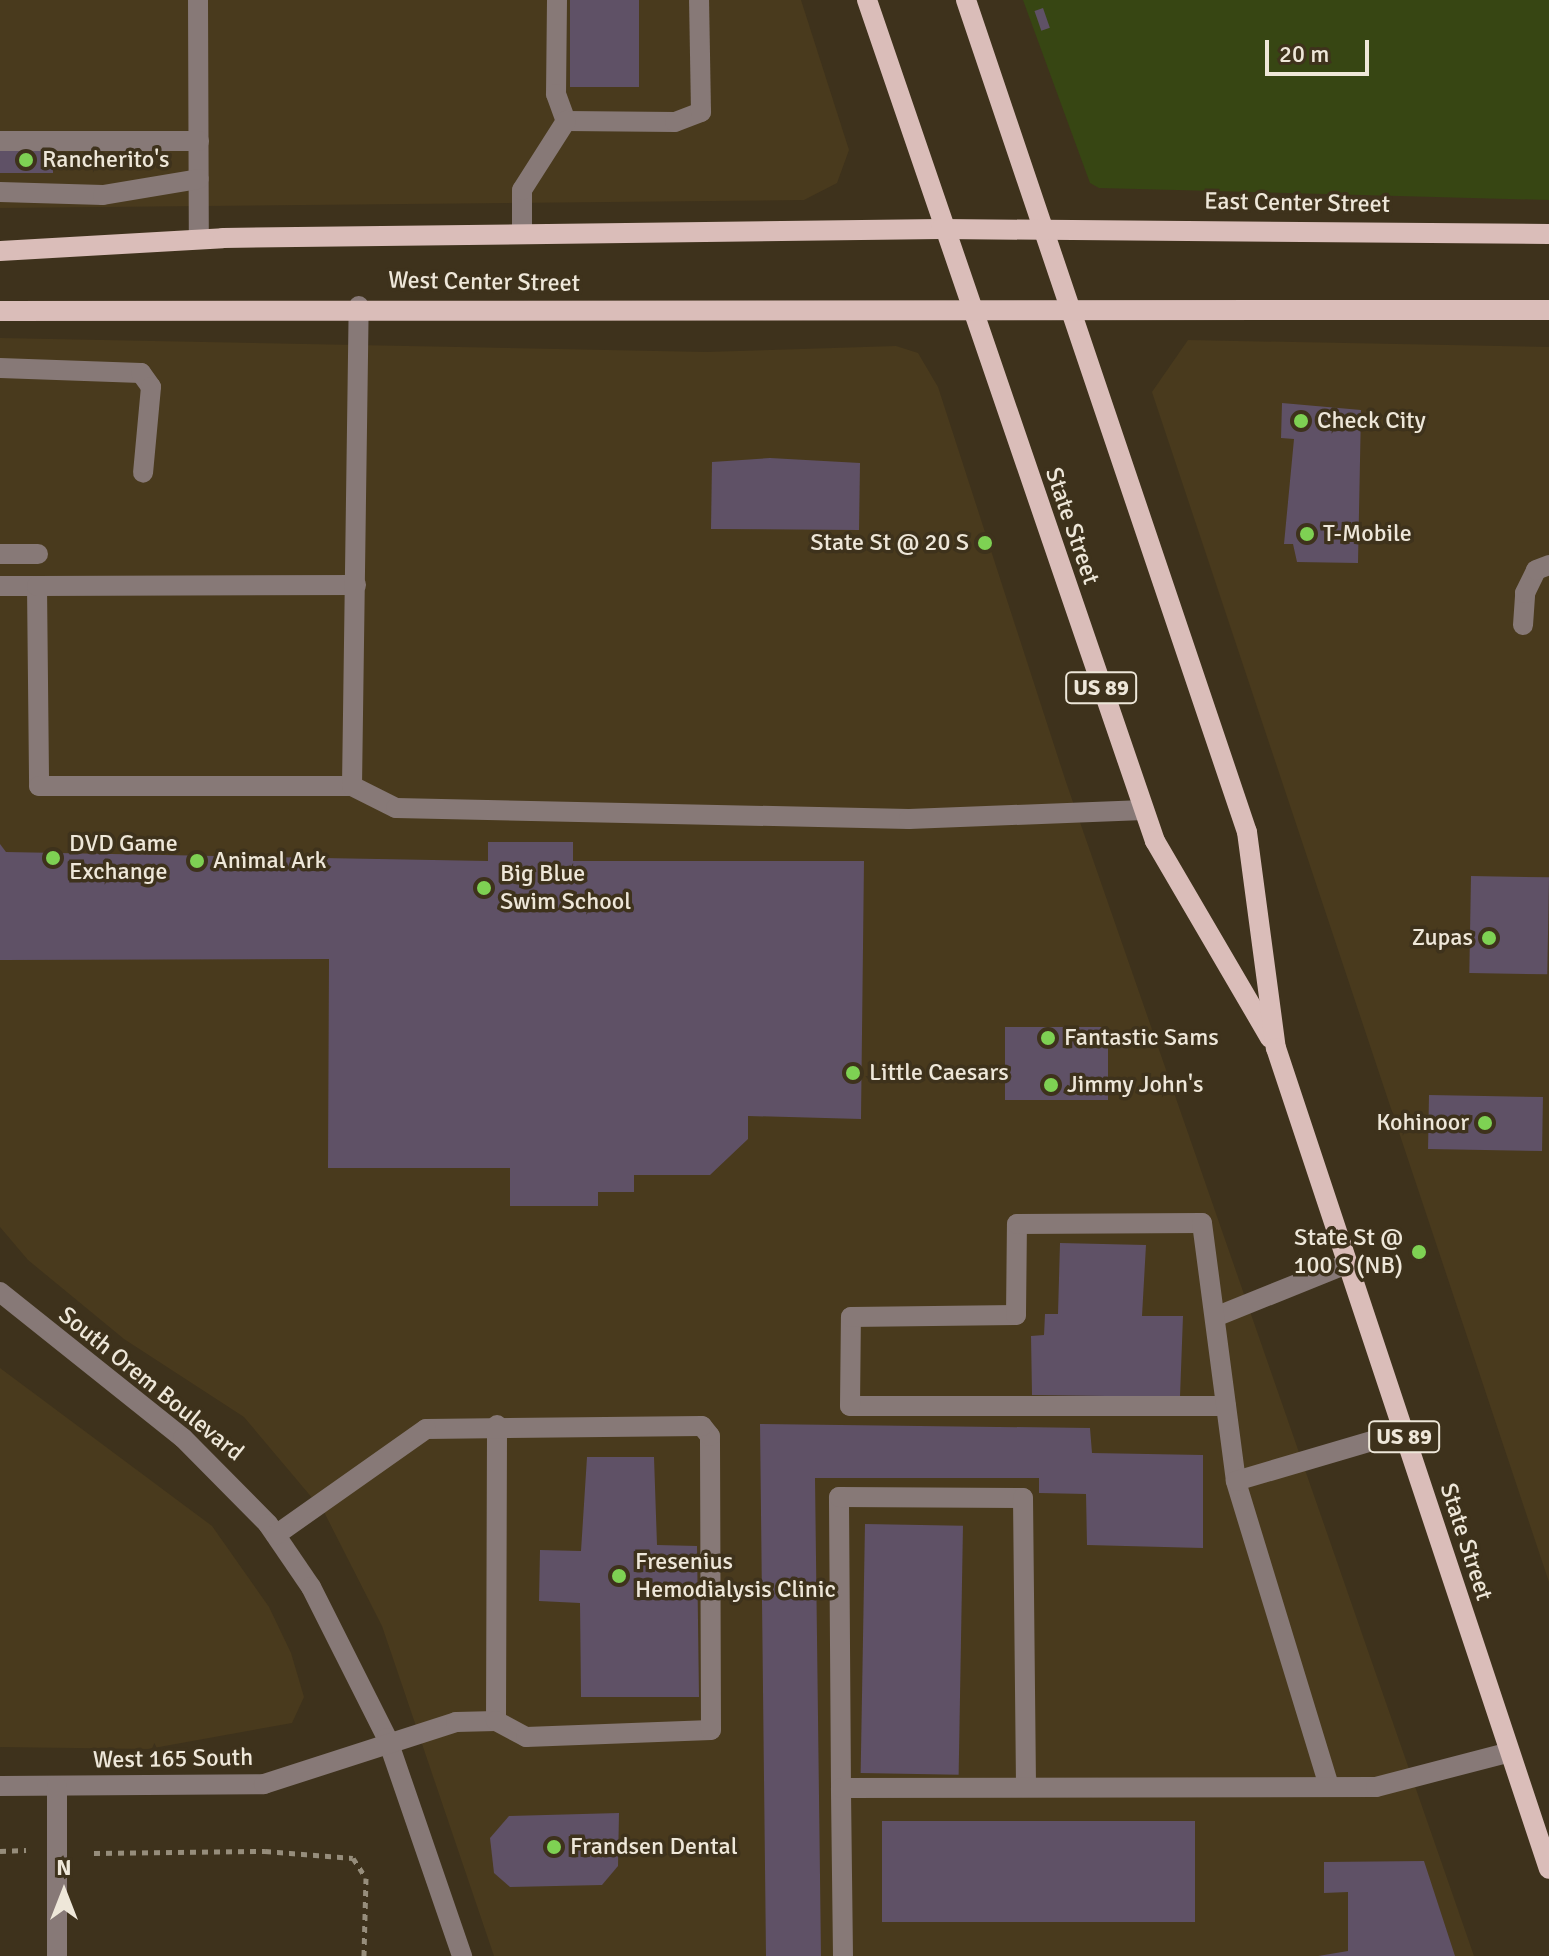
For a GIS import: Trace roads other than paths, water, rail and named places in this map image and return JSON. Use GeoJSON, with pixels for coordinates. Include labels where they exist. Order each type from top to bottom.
{"type":"FeatureCollection","features":[{"type":"Feature","properties":{"kind":"main road","name":"State Street"},"geometry":{"type":"LineString","coordinates":[[867,0],[968,308],[1144,810],[1276,1048]]}},
{"type":"Feature","properties":{"kind":"main road","name":"State Street"},"geometry":{"type":"LineString","coordinates":[[966,0],[1247,832],[1276,1048],[1549,1869]]}},
{"type":"Feature","properties":{"kind":"main road","name":"West Center Street"},"geometry":{"type":"LineString","coordinates":[[0,251],[199,239],[1044,229]]}},
{"type":"Feature","properties":{"kind":"main road","name":"East Center Street"},"geometry":{"type":"LineString","coordinates":[[1044,229],[1549,234]]}},
{"type":"Feature","properties":{"kind":"main road","name":"West Center Street"},"geometry":{"type":"LineString","coordinates":[[0,311],[359,306],[1072,309]]}},
{"type":"Feature","properties":{"kind":"main road"},"geometry":{"type":"LineString","coordinates":[[1072,309],[1549,310]]}},
{"type":"Feature","properties":{"kind":"street"},"geometry":{"type":"LineString","coordinates":[[198,0],[199,239]]}},
{"type":"Feature","properties":{"kind":"street"},"geometry":{"type":"LineString","coordinates":[[557,0],[556,94],[566,121]]}},
{"type":"Feature","properties":{"kind":"street"},"geometry":{"type":"LineString","coordinates":[[566,121],[675,122],[701,112],[699,0]]}},
{"type":"Feature","properties":{"kind":"street"},"geometry":{"type":"LineString","coordinates":[[522,233],[522,190],[566,121]]}},
{"type":"Feature","properties":{"kind":"street"},"geometry":{"type":"LineString","coordinates":[[0,141],[199,141]]}},
{"type":"Feature","properties":{"kind":"street"},"geometry":{"type":"LineString","coordinates":[[0,192],[103,195],[199,179]]}},
{"type":"Feature","properties":{"kind":"street"},"geometry":{"type":"LineString","coordinates":[[352,786],[359,306]]}},
{"type":"Feature","properties":{"kind":"street"},"geometry":{"type":"LineString","coordinates":[[0,368],[141,373],[151,387],[143,473]]}},
{"type":"Feature","properties":{"kind":"street"},"geometry":{"type":"LineString","coordinates":[[0,554],[38,554]]}},
{"type":"Feature","properties":{"kind":"street"},"geometry":{"type":"LineString","coordinates":[[1523,625],[1525,593],[1536,570],[1549,565]]}},
{"type":"Feature","properties":{"kind":"street"},"geometry":{"type":"LineString","coordinates":[[0,586],[356,585]]}},
{"type":"Feature","properties":{"kind":"street"},"geometry":{"type":"LineString","coordinates":[[37,586],[39,786],[352,786],[396,808],[909,819],[1144,810]]}},
{"type":"Feature","properties":{"kind":"street"},"geometry":{"type":"LineString","coordinates":[[1226,1406],[850,1406],[851,1317],[1016,1315],[1017,1224],[1202,1223],[1236,1481],[1329,1786]]}},
{"type":"Feature","properties":{"kind":"street"},"geometry":{"type":"LineString","coordinates":[[1215,1317],[1347,1264]]}},
{"type":"Feature","properties":{"kind":"street","name":"South Orem Boulevard"},"geometry":{"type":"LineString","coordinates":[[0,1292],[183,1438],[276,1535],[311,1587],[387,1738],[462,1956]]}},
{"type":"Feature","properties":{"kind":"street"},"geometry":{"type":"LineString","coordinates":[[276,1535],[414,1435],[497,1425],[708,1431],[715,1718],[701,1735],[526,1737],[496,1721],[497,1425]]}},
{"type":"Feature","properties":{"kind":"street"},"geometry":{"type":"LineString","coordinates":[[1236,1481],[1403,1432]]}},
{"type":"Feature","properties":{"kind":"street"},"geometry":{"type":"LineString","coordinates":[[843,1956],[839,1497],[1023,1498],[1026,1785]]}},
{"type":"Feature","properties":{"kind":"street","name":"West 165 South"},"geometry":{"type":"LineString","coordinates":[[0,1786],[264,1784],[387,1738],[496,1721]]}},
{"type":"Feature","properties":{"kind":"street"},"geometry":{"type":"LineString","coordinates":[[841,1788],[1329,1786],[1414,1782],[1510,1752]]}},
{"type":"Feature","properties":{"kind":"street"},"geometry":{"type":"LineString","coordinates":[[57,1787],[57,1956]]}},
{"type":"Feature","properties":{"kind":"place","name":"Rancherito's"},"geometry":{"type":"Point","coordinates":[26,160]}},
{"type":"Feature","properties":{"kind":"place","name":"Check City"},"geometry":{"type":"Point","coordinates":[1301,421]}},
{"type":"Feature","properties":{"kind":"place","name":"T-Mobile"},"geometry":{"type":"Point","coordinates":[1307,534]}},
{"type":"Feature","properties":{"kind":"place","name":"State St @ 20 S"},"geometry":{"type":"Point","coordinates":[985,543]}},
{"type":"Feature","properties":{"kind":"place","name":"DVD Game Exchange"},"geometry":{"type":"Point","coordinates":[53,858]}},
{"type":"Feature","properties":{"kind":"place","name":"Animal Ark"},"geometry":{"type":"Point","coordinates":[197,861]}},
{"type":"Feature","properties":{"kind":"place","name":"Big Blue Swim School"},"geometry":{"type":"Point","coordinates":[484,888]}},
{"type":"Feature","properties":{"kind":"place","name":"Zupas"},"geometry":{"type":"Point","coordinates":[1489,938]}},
{"type":"Feature","properties":{"kind":"place","name":"Fantastic Sams"},"geometry":{"type":"Point","coordinates":[1048,1038]}},
{"type":"Feature","properties":{"kind":"place","name":"Little Caesars"},"geometry":{"type":"Point","coordinates":[853,1073]}},
{"type":"Feature","properties":{"kind":"place","name":"Jimmy John's"},"geometry":{"type":"Point","coordinates":[1051,1085]}},
{"type":"Feature","properties":{"kind":"place","name":"Kohinoor"},"geometry":{"type":"Point","coordinates":[1485,1123]}},
{"type":"Feature","properties":{"kind":"place","name":"State St @ 100 S (NB)"},"geometry":{"type":"Point","coordinates":[1419,1252]}},
{"type":"Feature","properties":{"kind":"place","name":"Fresenius Hemodialysis Clinic"},"geometry":{"type":"Point","coordinates":[619,1576]}},
{"type":"Feature","properties":{"kind":"place","name":"Frandsen Dental"},"geometry":{"type":"Point","coordinates":[554,1847]}}]}
